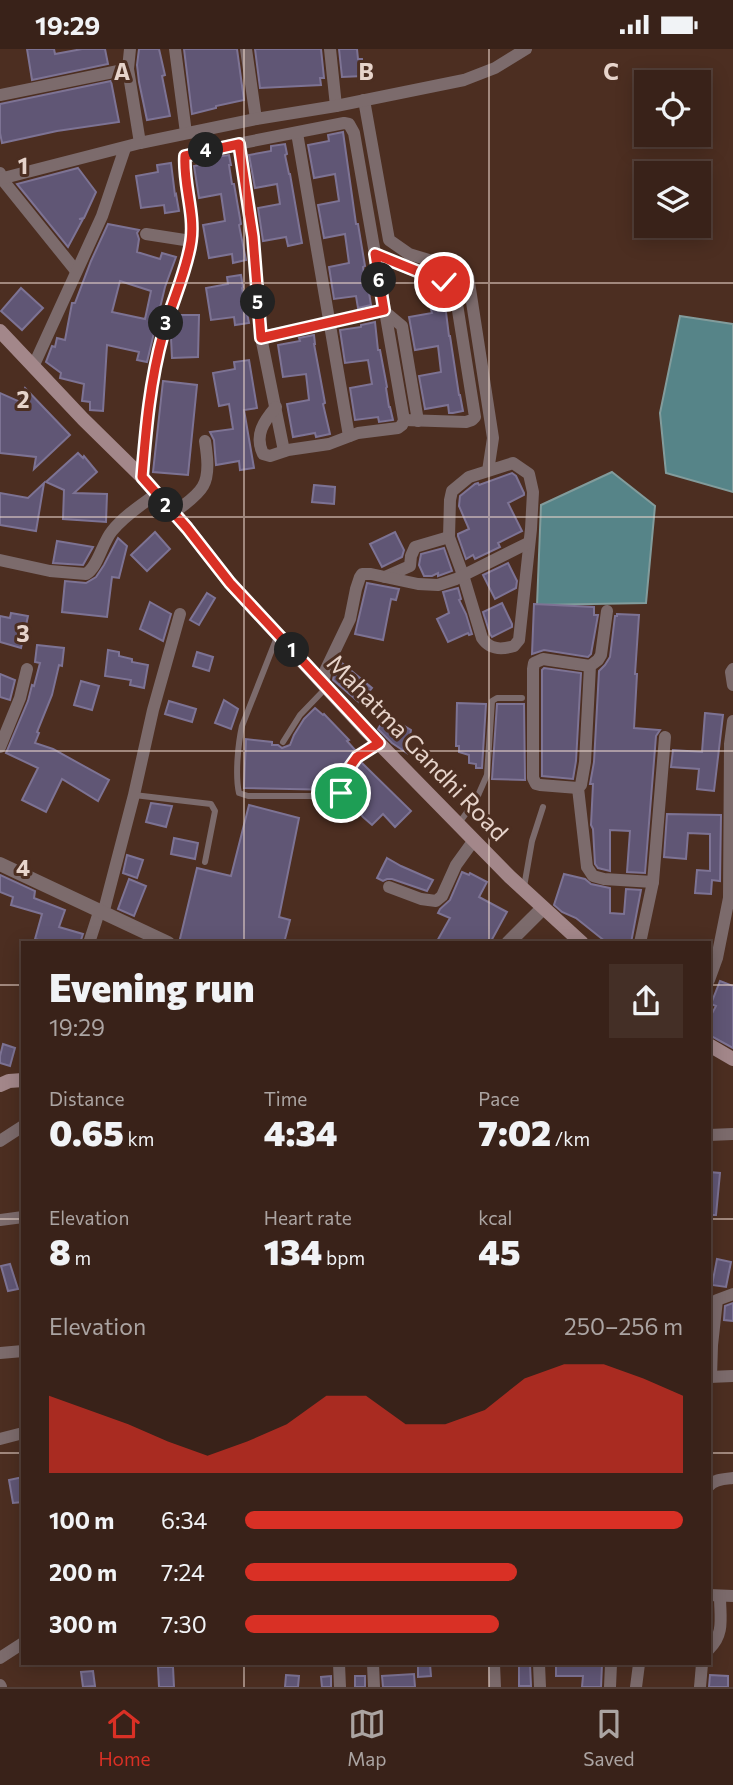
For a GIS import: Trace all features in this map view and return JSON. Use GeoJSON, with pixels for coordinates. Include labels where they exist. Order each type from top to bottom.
{"type":"FeatureCollection","features":[{"type":"Feature","properties":{"kind":"main road","name":"Mahatma Gandhi Road"},"geometry":{"type":"LineString","coordinates":[[0,331],[142,477],[230,583],[379,743],[474,841],[580,941]]}},
{"type":"Feature","properties":{"kind":"main road"},"geometry":{"type":"LineString","coordinates":[[711,1046],[733,1059]]}},
{"type":"Feature","properties":{"kind":"street"},"geometry":{"type":"LineString","coordinates":[[130,49],[128,69],[140,143]]}},
{"type":"Feature","properties":{"kind":"street"},"geometry":{"type":"LineString","coordinates":[[175,49],[186,133]]}},
{"type":"Feature","properties":{"kind":"street"},"geometry":{"type":"LineString","coordinates":[[246,49],[256,119]]}},
{"type":"Feature","properties":{"kind":"street"},"geometry":{"type":"LineString","coordinates":[[330,49],[336,106]]}},
{"type":"Feature","properties":{"kind":"street"},"geometry":{"type":"LineString","coordinates":[[76,271],[0,177],[186,133],[464,79],[495,68],[507,54],[526,49]]}},
{"type":"Feature","properties":{"kind":"street"},"geometry":{"type":"LineString","coordinates":[[0,95],[128,69]]}},
{"type":"Feature","properties":{"kind":"street"},"geometry":{"type":"LineString","coordinates":[[364,100],[389,240],[409,254],[452,267],[468,276],[493,438],[488,471]]}},
{"type":"Feature","properties":{"kind":"street"},"geometry":{"type":"LineString","coordinates":[[142,477],[148,404],[155,370],[191,241],[185,156],[339,123],[349,124],[353,129],[404,420],[398,428],[349,436],[329,444],[284,451],[270,456],[263,454],[260,448],[260,433],[275,407]]}},
{"type":"Feature","properties":{"kind":"street"},"geometry":{"type":"LineString","coordinates":[[297,133],[349,436]]}},
{"type":"Feature","properties":{"kind":"street"},"geometry":{"type":"LineString","coordinates":[[239,144],[253,237],[261,338],[284,451]]}},
{"type":"Feature","properties":{"kind":"street"},"geometry":{"type":"LineString","coordinates":[[33,367],[102,216],[125,148]]}},
{"type":"Feature","properties":{"kind":"street"},"geometry":{"type":"LineString","coordinates":[[146,234],[191,241]]}},
{"type":"Feature","properties":{"kind":"street"},"geometry":{"type":"LineString","coordinates":[[375,254],[450,285],[456,298],[475,417],[466,422],[404,420]]}},
{"type":"Feature","properties":{"kind":"street"},"geometry":{"type":"LineString","coordinates":[[261,338],[384,310]]}},
{"type":"Feature","properties":{"kind":"street"},"geometry":{"type":"LineString","coordinates":[[384,310],[402,326],[418,421]]}},
{"type":"Feature","properties":{"kind":"street"},"geometry":{"type":"LineString","coordinates":[[174,513],[203,486],[207,466],[205,440]]}},
{"type":"Feature","properties":{"kind":"street"},"geometry":{"type":"LineString","coordinates":[[513,463],[529,474],[533,492],[519,640],[514,646],[500,649],[486,644],[482,638],[449,537],[452,491],[469,477],[488,471],[513,463]]}},
{"type":"Feature","properties":{"kind":"street"},"geometry":{"type":"LineString","coordinates":[[0,560],[50,571],[86,575],[91,571],[112,531],[156,493]]}},
{"type":"Feature","properties":{"kind":"street"},"geometry":{"type":"LineString","coordinates":[[384,577],[410,566],[415,547],[449,537]]}},
{"type":"Feature","properties":{"kind":"street"},"geometry":{"type":"LineString","coordinates":[[325,685],[326,669],[350,619],[360,577],[366,573],[429,586],[438,585],[528,543]]}},
{"type":"Feature","properties":{"kind":"street"},"geometry":{"type":"LineString","coordinates":[[607,611],[601,655],[590,666],[585,762],[578,788],[587,867],[593,876],[604,879],[653,882]]}},
{"type":"Feature","properties":{"kind":"street"},"geometry":{"type":"LineString","coordinates":[[90,941],[101,913],[134,795],[153,710],[180,614]]}},
{"type":"Feature","properties":{"kind":"street"},"geometry":{"type":"LineString","coordinates":[[578,788],[540,785],[536,784],[533,778],[533,669],[534,663],[543,659],[590,666]]}},
{"type":"Feature","properties":{"kind":"street"},"geometry":{"type":"LineString","coordinates":[[0,747],[27,669]]}},
{"type":"Feature","properties":{"kind":"street"},"geometry":{"type":"LineString","coordinates":[[733,669],[733,685]]}},
{"type":"Feature","properties":{"kind":"street"},"geometry":{"type":"LineString","coordinates":[[711,974],[717,958],[729,898],[730,744],[733,721]]}},
{"type":"Feature","properties":{"kind":"street"},"geometry":{"type":"LineString","coordinates":[[640,941],[653,882],[664,737]]}},
{"type":"Feature","properties":{"kind":"street"},"geometry":{"type":"LineString","coordinates":[[389,887],[421,899],[436,901],[442,896],[456,865],[474,841]]}},
{"type":"Feature","properties":{"kind":"street"},"geometry":{"type":"LineString","coordinates":[[0,863],[164,941]]}},
{"type":"Feature","properties":{"kind":"street"},"geometry":{"type":"LineString","coordinates":[[510,941],[543,908]]}},
{"type":"Feature","properties":{"kind":"street"},"geometry":{"type":"LineString","coordinates":[[0,1141],[21,1127]]}},
{"type":"Feature","properties":{"kind":"street"},"geometry":{"type":"LineString","coordinates":[[711,1135],[733,1134]]}},
{"type":"Feature","properties":{"kind":"street"},"geometry":{"type":"LineString","coordinates":[[0,1220],[21,1217]]}},
{"type":"Feature","properties":{"kind":"street"},"geometry":{"type":"LineString","coordinates":[[711,1338],[717,1300],[732,1290]]}},
{"type":"Feature","properties":{"kind":"street"},"geometry":{"type":"LineString","coordinates":[[0,1353],[21,1351]]}},
{"type":"Feature","properties":{"kind":"street"},"geometry":{"type":"LineString","coordinates":[[711,1377],[733,1376]]}},
{"type":"Feature","properties":{"kind":"street"},"geometry":{"type":"LineString","coordinates":[[0,1439],[21,1434]]}},
{"type":"Feature","properties":{"kind":"street"},"geometry":{"type":"LineString","coordinates":[[711,1485],[719,1479],[733,1478]]}},
{"type":"Feature","properties":{"kind":"street"},"geometry":{"type":"LineString","coordinates":[[711,1647],[719,1636],[721,1596]]}},
{"type":"Feature","properties":{"kind":"street"},"geometry":{"type":"LineString","coordinates":[[0,1658],[21,1644]]}},
{"type":"Feature","properties":{"kind":"street"},"geometry":{"type":"LineString","coordinates":[[339,1665],[340,1687]]}},
{"type":"Feature","properties":{"kind":"street"},"geometry":{"type":"LineString","coordinates":[[373,1665],[374,1687]]}},
{"type":"Feature","properties":{"kind":"street"},"geometry":{"type":"LineString","coordinates":[[494,1665],[495,1687]]}},
{"type":"Feature","properties":{"kind":"street"},"geometry":{"type":"LineString","coordinates":[[539,1665],[540,1687]]}},
{"type":"Feature","properties":{"kind":"street"},"geometry":{"type":"LineString","coordinates":[[610,1687],[611,1665]]}},
{"type":"Feature","properties":{"kind":"street"},"geometry":{"type":"LineString","coordinates":[[636,1687],[639,1665]]}},
{"type":"Feature","properties":{"kind":"street"},"geometry":{"type":"LineString","coordinates":[[700,1687],[702,1665]]}},
{"type":"Feature","properties":{"kind":"lane"},"geometry":{"type":"LineString","coordinates":[[278,635],[242,726],[237,779],[239,793],[248,796],[339,796],[349,768],[357,757],[379,743]]}},
{"type":"Feature","properties":{"kind":"lane"},"geometry":{"type":"LineString","coordinates":[[283,742],[300,715],[325,685]]}},
{"type":"Feature","properties":{"kind":"lane"},"geometry":{"type":"LineString","coordinates":[[458,824],[475,800],[487,775],[492,701],[497,698],[522,698]]}},
{"type":"Feature","properties":{"kind":"lane"},"geometry":{"type":"LineString","coordinates":[[134,795],[211,804],[215,811],[205,862]]}},
{"type":"Feature","properties":{"kind":"lane"},"geometry":{"type":"LineString","coordinates":[[523,889],[532,841],[543,807]]}},
{"type":"Feature","properties":{"kind":"water"},"geometry":{"type":"Polygon","coordinates":[[[680,316],[733,324],[733,492],[666,473],[660,413],[680,316]]]}},
{"type":"Feature","properties":{"kind":"water"},"geometry":{"type":"Polygon","coordinates":[[[612,472],[655,506],[646,603],[537,605],[541,505],[612,472]]]}},
{"type":"Feature","properties":{"kind":"building"},"geometry":{"type":"Polygon","coordinates":[[[27,49],[54,49],[55,54],[82,49],[105,49],[108,64],[32,80],[27,49]]]}},
{"type":"Feature","properties":{"kind":"building"},"geometry":{"type":"Polygon","coordinates":[[[139,49],[159,49],[170,116],[147,120],[137,65],[139,49]]]}},
{"type":"Feature","properties":{"kind":"building"},"geometry":{"type":"Polygon","coordinates":[[[184,49],[237,49],[244,100],[192,114],[184,49]]]}},
{"type":"Feature","properties":{"kind":"building"},"geometry":{"type":"Polygon","coordinates":[[[255,49],[321,49],[324,78],[320,78],[321,85],[260,88],[255,49]]]}},
{"type":"Feature","properties":{"kind":"building"},"geometry":{"type":"Polygon","coordinates":[[[339,49],[357,49],[358,59],[362,59],[363,76],[342,77],[339,49]]]}},
{"type":"Feature","properties":{"kind":"building"},"geometry":{"type":"Polygon","coordinates":[[[111,81],[119,122],[2,143],[0,104],[111,81]]]}},
{"type":"Feature","properties":{"kind":"building"},"geometry":{"type":"Polygon","coordinates":[[[343,132],[371,305],[358,308],[356,296],[334,299],[329,267],[349,263],[345,234],[324,238],[318,205],[339,201],[335,174],[314,178],[308,145],[329,141],[328,135],[343,132]]]}},
{"type":"Feature","properties":{"kind":"building"},"geometry":{"type":"Polygon","coordinates":[[[285,144],[302,243],[288,246],[286,237],[263,241],[258,208],[280,204],[277,184],[255,188],[249,155],[271,151],[271,146],[285,144]]]}},
{"type":"Feature","properties":{"kind":"building"},"geometry":{"type":"Polygon","coordinates":[[[229,155],[246,260],[233,263],[232,254],[209,258],[203,225],[225,221],[221,194],[199,198],[194,166],[215,162],[215,157],[229,155]]]}},
{"type":"Feature","properties":{"kind":"building"},"geometry":{"type":"Polygon","coordinates":[[[171,163],[179,211],[165,213],[164,205],[141,208],[136,176],[158,172],[157,165],[171,163]]]}},
{"type":"Feature","properties":{"kind":"building"},"geometry":{"type":"Polygon","coordinates":[[[78,168],[96,192],[84,218],[79,219],[83,219],[68,247],[17,184],[78,168]]]}},
{"type":"Feature","properties":{"kind":"building"},"geometry":{"type":"Polygon","coordinates":[[[108,224],[139,230],[137,252],[160,259],[162,253],[176,257],[165,287],[147,362],[137,360],[139,352],[107,345],[103,411],[90,410],[90,402],[82,401],[84,384],[60,378],[61,373],[46,362],[57,338],[65,340],[72,303],[75,303],[108,224]],[[120,281],[112,312],[145,319],[151,291],[120,281]]]}},
{"type":"Feature","properties":{"kind":"building"},"geometry":{"type":"Polygon","coordinates":[[[241,275],[249,323],[235,325],[234,317],[211,320],[206,288],[228,284],[227,277],[241,275]]]}},
{"type":"Feature","properties":{"kind":"building"},"geometry":{"type":"Polygon","coordinates":[[[21,288],[43,308],[22,330],[1,311],[21,288]]]}},
{"type":"Feature","properties":{"kind":"building"},"geometry":{"type":"Polygon","coordinates":[[[445,304],[463,411],[453,413],[449,413],[448,405],[425,409],[419,376],[441,372],[438,346],[415,350],[409,317],[432,313],[430,306],[445,304]]]}},
{"type":"Feature","properties":{"kind":"building"},"geometry":{"type":"Polygon","coordinates":[[[178,315],[199,315],[198,357],[172,358],[171,338],[178,315]]]}},
{"type":"Feature","properties":{"kind":"building"},"geometry":{"type":"Polygon","coordinates":[[[375,322],[378,350],[393,420],[379,422],[378,417],[355,420],[350,388],[372,384],[368,360],[345,363],[340,330],[375,322]]]}},
{"type":"Feature","properties":{"kind":"building"},"geometry":{"type":"Polygon","coordinates":[[[314,335],[325,403],[323,404],[330,434],[316,437],[315,433],[293,437],[287,404],[309,400],[306,374],[283,377],[278,345],[314,335]]]}},
{"type":"Feature","properties":{"kind":"building"},"geometry":{"type":"Polygon","coordinates":[[[249,360],[257,408],[244,410],[254,468],[240,470],[239,461],[216,465],[214,440],[210,432],[233,429],[229,404],[219,406],[213,373],[235,369],[234,362],[249,360]]]}},
{"type":"Feature","properties":{"kind":"building"},"geometry":{"type":"Polygon","coordinates":[[[163,381],[197,385],[188,475],[153,472],[163,381]]]}},
{"type":"Feature","properties":{"kind":"building"},"geometry":{"type":"Polygon","coordinates":[[[25,388],[70,435],[34,469],[36,457],[0,453],[0,393],[20,402],[25,388]]]}},
{"type":"Feature","properties":{"kind":"building"},"geometry":{"type":"Polygon","coordinates":[[[78,453],[83,458],[84,456],[97,472],[74,493],[107,494],[106,522],[63,519],[64,490],[46,482],[78,453]]]}},
{"type":"Feature","properties":{"kind":"building"},"geometry":{"type":"Polygon","coordinates":[[[512,473],[524,495],[508,503],[522,531],[498,543],[500,547],[475,559],[473,555],[466,559],[458,534],[469,529],[459,506],[460,496],[475,484],[512,473]]]}},
{"type":"Feature","properties":{"kind":"building"},"geometry":{"type":"Polygon","coordinates":[[[44,483],[36,531],[0,525],[0,493],[28,498],[44,483]]]}},
{"type":"Feature","properties":{"kind":"building"},"geometry":{"type":"Polygon","coordinates":[[[314,485],[335,487],[334,504],[312,502],[314,485]]]}},
{"type":"Feature","properties":{"kind":"building"},"geometry":{"type":"Polygon","coordinates":[[[155,532],[170,549],[147,571],[131,555],[155,532]]]}},
{"type":"Feature","properties":{"kind":"building"},"geometry":{"type":"Polygon","coordinates":[[[395,532],[404,550],[402,557],[382,567],[370,544],[395,532]]]}},
{"type":"Feature","properties":{"kind":"building"},"geometry":{"type":"Polygon","coordinates":[[[118,538],[127,546],[119,578],[112,577],[107,617],[62,612],[65,581],[86,583],[96,577],[118,538]]]}},
{"type":"Feature","properties":{"kind":"building"},"geometry":{"type":"Polygon","coordinates":[[[57,541],[93,547],[83,565],[53,563],[57,541]]]}},
{"type":"Feature","properties":{"kind":"building"},"geometry":{"type":"Polygon","coordinates":[[[444,548],[452,571],[438,576],[438,573],[424,576],[419,565],[421,554],[444,548]]]}},
{"type":"Feature","properties":{"kind":"building"},"geometry":{"type":"Polygon","coordinates":[[[508,563],[517,581],[516,588],[495,599],[483,575],[508,563]]]}},
{"type":"Feature","properties":{"kind":"building"},"geometry":{"type":"Polygon","coordinates":[[[367,583],[399,589],[396,600],[391,599],[383,640],[355,634],[367,583]]]}},
{"type":"Feature","properties":{"kind":"building"},"geometry":{"type":"Polygon","coordinates":[[[458,588],[459,600],[472,634],[468,633],[448,642],[437,619],[449,613],[443,592],[458,588]]]}},
{"type":"Feature","properties":{"kind":"building"},"geometry":{"type":"Polygon","coordinates":[[[207,593],[215,598],[199,625],[190,620],[207,593]]]}},
{"type":"Feature","properties":{"kind":"building"},"geometry":{"type":"Polygon","coordinates":[[[150,602],[171,614],[163,641],[140,629],[150,602]]]}},
{"type":"Feature","properties":{"kind":"building"},"geometry":{"type":"Polygon","coordinates":[[[502,603],[512,627],[492,637],[483,612],[502,603]]]}},
{"type":"Feature","properties":{"kind":"building"},"geometry":{"type":"Polygon","coordinates":[[[534,604],[594,607],[594,615],[598,615],[591,654],[588,657],[544,650],[532,654],[534,604]]]}},
{"type":"Feature","properties":{"kind":"building"},"geometry":{"type":"Polygon","coordinates":[[[11,613],[28,616],[21,648],[0,642],[0,616],[10,618],[11,613]]]}},
{"type":"Feature","properties":{"kind":"building"},"geometry":{"type":"Polygon","coordinates":[[[617,614],[639,615],[634,728],[660,730],[656,736],[645,873],[627,872],[630,831],[610,830],[610,871],[598,868],[595,864],[591,825],[593,784],[590,784],[594,762],[599,671],[610,657],[617,614]]]}},
{"type":"Feature","properties":{"kind":"building"},"geometry":{"type":"Polygon","coordinates":[[[37,645],[64,648],[62,666],[59,665],[52,695],[35,743],[53,749],[109,780],[98,801],[62,779],[46,812],[22,800],[38,768],[6,753],[32,685],[34,686],[40,663],[35,662],[37,645]]]}},
{"type":"Feature","properties":{"kind":"building"},"geometry":{"type":"Polygon","coordinates":[[[108,650],[119,652],[119,656],[132,659],[132,662],[148,665],[144,688],[130,685],[131,680],[105,676],[108,650]]]}},
{"type":"Feature","properties":{"kind":"building"},"geometry":{"type":"Polygon","coordinates":[[[197,652],[213,657],[209,671],[193,666],[197,652]]]}},
{"type":"Feature","properties":{"kind":"building"},"geometry":{"type":"Polygon","coordinates":[[[342,663],[372,688],[360,703],[333,680],[335,671],[342,663]]]}},
{"type":"Feature","properties":{"kind":"building"},"geometry":{"type":"Polygon","coordinates":[[[544,668],[581,673],[573,779],[542,776],[544,668]]]}},
{"type":"Feature","properties":{"kind":"building"},"geometry":{"type":"Polygon","coordinates":[[[0,674],[15,680],[10,700],[0,697],[0,674]]]}},
{"type":"Feature","properties":{"kind":"building"},"geometry":{"type":"Polygon","coordinates":[[[81,681],[99,686],[92,710],[74,705],[81,681]]]}},
{"type":"Feature","properties":{"kind":"building"},"geometry":{"type":"Polygon","coordinates":[[[224,700],[238,709],[231,729],[215,723],[224,700]]]}},
{"type":"Feature","properties":{"kind":"building"},"geometry":{"type":"Polygon","coordinates":[[[169,701],[196,709],[192,722],[165,714],[169,701]]]}},
{"type":"Feature","properties":{"kind":"building"},"geometry":{"type":"Polygon","coordinates":[[[457,703],[486,704],[482,768],[476,768],[476,764],[469,763],[469,755],[459,752],[459,746],[456,746],[457,703]]]}},
{"type":"Feature","properties":{"kind":"building"},"geometry":{"type":"Polygon","coordinates":[[[497,704],[524,704],[525,780],[492,779],[497,704]]]}},
{"type":"Feature","properties":{"kind":"building"},"geometry":{"type":"Polygon","coordinates":[[[315,708],[349,740],[347,741],[356,751],[344,766],[336,790],[244,788],[246,739],[272,742],[272,745],[282,748],[290,745],[304,719],[315,708]]]}},
{"type":"Feature","properties":{"kind":"building"},"geometry":{"type":"Polygon","coordinates":[[[705,713],[723,715],[714,791],[697,789],[699,769],[671,767],[673,750],[702,752],[705,713]]]}},
{"type":"Feature","properties":{"kind":"building"},"geometry":{"type":"Polygon","coordinates":[[[386,715],[411,730],[407,753],[378,729],[386,715]]]}},
{"type":"Feature","properties":{"kind":"building"},"geometry":{"type":"Polygon","coordinates":[[[361,762],[411,811],[395,827],[383,814],[372,825],[346,796],[354,771],[361,762]]]}},
{"type":"Feature","properties":{"kind":"building"},"geometry":{"type":"Polygon","coordinates":[[[151,803],[172,806],[166,827],[146,822],[151,803]]]}},
{"type":"Feature","properties":{"kind":"building"},"geometry":{"type":"Polygon","coordinates":[[[249,805],[299,818],[279,917],[290,920],[285,941],[179,941],[197,868],[231,876],[249,805]]]}},
{"type":"Feature","properties":{"kind":"building"},"geometry":{"type":"Polygon","coordinates":[[[667,814],[721,815],[720,881],[712,880],[711,894],[695,893],[697,870],[710,871],[710,834],[688,833],[686,859],[664,857],[667,814]]]}},
{"type":"Feature","properties":{"kind":"building"},"geometry":{"type":"Polygon","coordinates":[[[174,838],[198,843],[195,859],[171,854],[174,838]]]}},
{"type":"Feature","properties":{"kind":"building"},"geometry":{"type":"Polygon","coordinates":[[[127,855],[143,860],[137,878],[123,873],[127,855]]]}},
{"type":"Feature","properties":{"kind":"building"},"geometry":{"type":"Polygon","coordinates":[[[387,858],[433,880],[427,891],[392,879],[383,881],[377,878],[387,858]]]}},
{"type":"Feature","properties":{"kind":"building"},"geometry":{"type":"Polygon","coordinates":[[[462,872],[469,875],[470,873],[487,882],[479,897],[507,912],[491,941],[437,941],[450,918],[438,913],[450,900],[462,872]]]}},
{"type":"Feature","properties":{"kind":"building"},"geometry":{"type":"Polygon","coordinates":[[[564,874],[610,888],[610,913],[624,914],[626,889],[641,890],[631,941],[605,941],[576,918],[554,905],[564,874]]]}},
{"type":"Feature","properties":{"kind":"building"},"geometry":{"type":"Polygon","coordinates":[[[0,875],[35,891],[34,898],[65,910],[59,927],[83,934],[81,941],[35,939],[42,914],[11,905],[13,897],[0,892],[0,875]]]}},
{"type":"Feature","properties":{"kind":"building"},"geometry":{"type":"Polygon","coordinates":[[[129,879],[146,886],[134,916],[118,909],[129,879]]]}},
{"type":"Feature","properties":{"kind":"building"},"geometry":{"type":"Polygon","coordinates":[[[720,981],[733,986],[733,1048],[711,1036],[711,1015],[716,1006],[711,1004],[720,981]]]}},
{"type":"Feature","properties":{"kind":"building"},"geometry":{"type":"Polygon","coordinates":[[[3,1044],[15,1048],[10,1066],[0,1063],[3,1044]]]}},
{"type":"Feature","properties":{"kind":"building"},"geometry":{"type":"Polygon","coordinates":[[[711,1172],[720,1173],[716,1215],[711,1215],[711,1172]]]}},
{"type":"Feature","properties":{"kind":"building"},"geometry":{"type":"Polygon","coordinates":[[[717,1259],[731,1262],[726,1287],[712,1285],[717,1259]]]}},
{"type":"Feature","properties":{"kind":"building"},"geometry":{"type":"Polygon","coordinates":[[[10,1264],[18,1289],[8,1291],[1,1266],[10,1264]]]}},
{"type":"Feature","properties":{"kind":"building"},"geometry":{"type":"Polygon","coordinates":[[[733,1303],[733,1321],[724,1320],[725,1306],[733,1303]]]}},
{"type":"Feature","properties":{"kind":"building"},"geometry":{"type":"Polygon","coordinates":[[[21,1477],[21,1502],[13,1503],[9,1480],[21,1477]]]}},
{"type":"Feature","properties":{"kind":"building"},"geometry":{"type":"Polygon","coordinates":[[[418,1665],[430,1665],[431,1676],[418,1677],[418,1665]]]}},
{"type":"Feature","properties":{"kind":"building"},"geometry":{"type":"Polygon","coordinates":[[[519,1665],[530,1665],[531,1686],[519,1686],[519,1665]]]}},
{"type":"Feature","properties":{"kind":"building"},"geometry":{"type":"Polygon","coordinates":[[[556,1665],[602,1665],[601,1687],[582,1687],[583,1676],[556,1676],[556,1665]]]}},
{"type":"Feature","properties":{"kind":"building"},"geometry":{"type":"Polygon","coordinates":[[[158,1667],[173,1667],[174,1687],[159,1687],[158,1667]]]}},
{"type":"Feature","properties":{"kind":"building"},"geometry":{"type":"Polygon","coordinates":[[[93,1671],[95,1686],[83,1687],[81,1672],[93,1671]]]}},
{"type":"Feature","properties":{"kind":"building"},"geometry":{"type":"Polygon","coordinates":[[[414,1674],[415,1687],[383,1687],[382,1676],[414,1674]]]}},
{"type":"Feature","properties":{"kind":"building"},"geometry":{"type":"Polygon","coordinates":[[[286,1675],[299,1676],[298,1687],[285,1687],[286,1675]]]}},
{"type":"Feature","properties":{"kind":"building"},"geometry":{"type":"Polygon","coordinates":[[[710,1675],[728,1676],[728,1687],[709,1687],[710,1675]]]}},
{"type":"Feature","properties":{"kind":"building"},"geometry":{"type":"Polygon","coordinates":[[[331,1676],[331,1687],[322,1687],[321,1677],[331,1676]]]}},
{"type":"Feature","properties":{"kind":"building"},"geometry":{"type":"Polygon","coordinates":[[[355,1676],[365,1676],[365,1687],[355,1687],[355,1676]]]}},
{"type":"Feature","properties":{"kind":"route"},"geometry":{"type":"LineString","coordinates":[[341,793],[349,768],[357,757],[379,743],[230,583],[142,477],[148,404],[155,370],[191,241],[185,156],[239,144],[253,237],[261,338],[384,310],[375,254],[444,282]]}}]}
